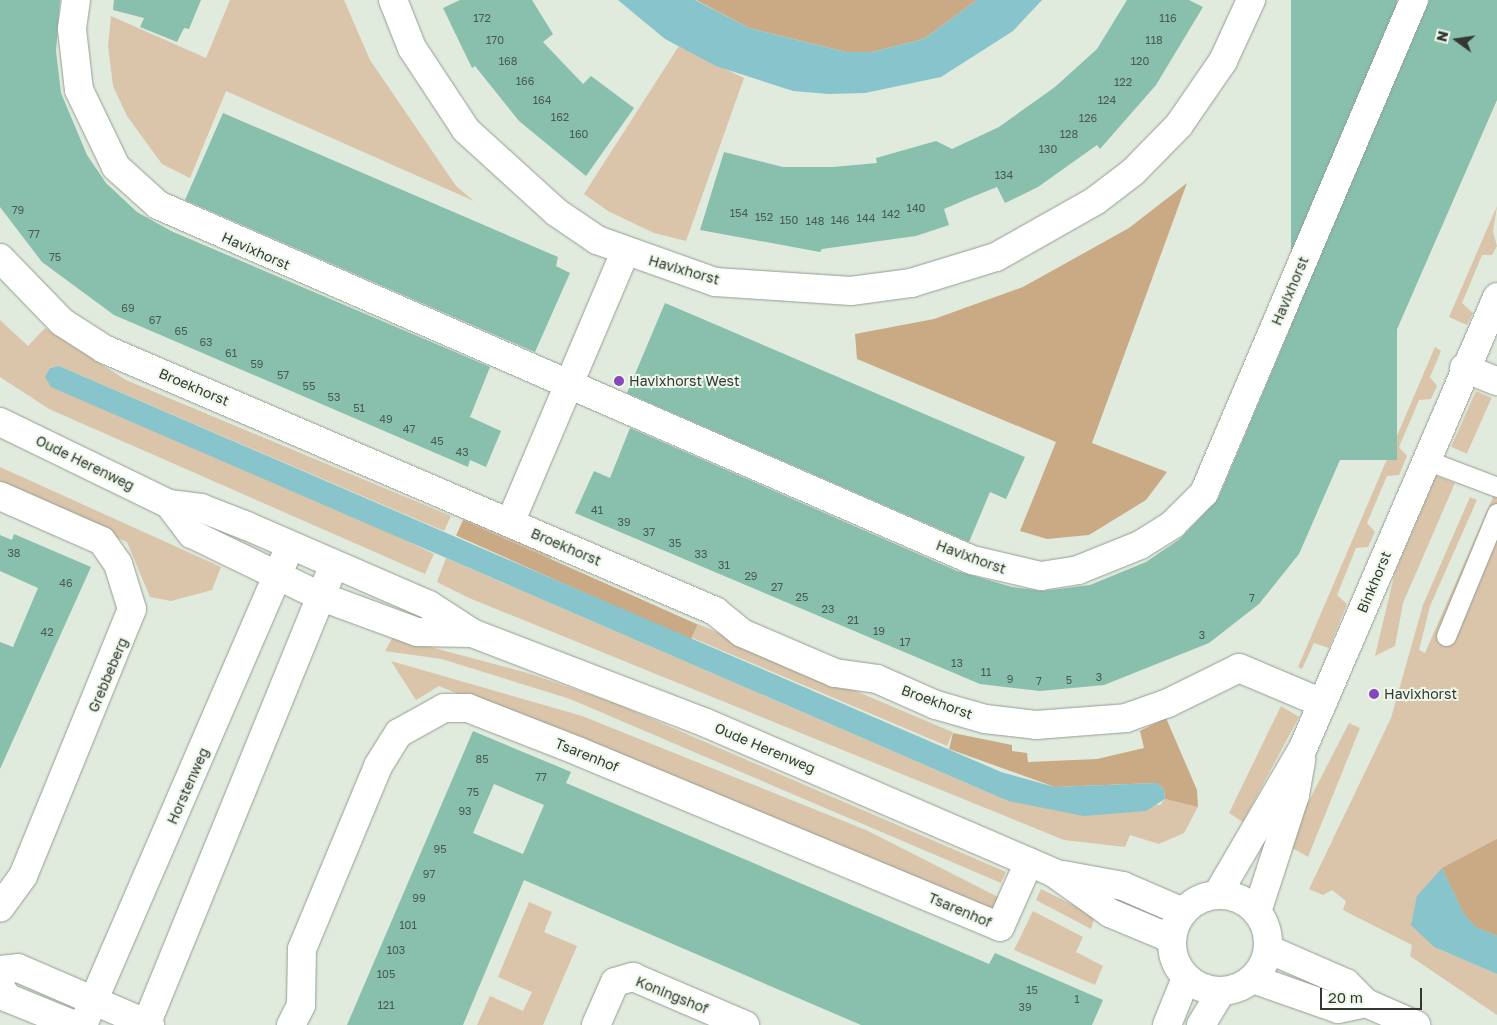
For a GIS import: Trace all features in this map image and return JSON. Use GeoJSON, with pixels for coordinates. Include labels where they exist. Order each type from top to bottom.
{"type":"FeatureCollection","features":[{"type":"Feature","properties":{"kind":"street","name":"Havixhorst"},"geometry":{"type":"LineString","coordinates":[[76,0],[72,29],[79,90],[116,167],[158,205],[568,387],[980,563],[1041,576],[1078,570],[1126,551],[1173,524],[1204,493],[1414,0]]}},
{"type":"Feature","properties":{"kind":"street","name":"Havixhorst"},"geometry":{"type":"LineString","coordinates":[[393,0],[412,48],[466,130],[556,212],[625,252],[715,282],[852,291],[911,283],[996,257],[1056,226],[1133,172],[1178,125],[1223,61],[1251,0]]}},
{"type":"Feature","properties":{"kind":"street"},"geometry":{"type":"LineString","coordinates":[[510,523],[625,252]]}},
{"type":"Feature","properties":{"kind":"street","name":"Broekhorst"},"geometry":{"type":"LineString","coordinates":[[0,258],[62,322],[104,349],[715,611],[742,633],[835,673],[877,679],[936,705],[985,719],[1089,724],[1168,703],[1239,668],[1322,703]]}},
{"type":"Feature","properties":{"kind":"street","name":"Binkhorst"},"geometry":{"type":"LineString","coordinates":[[1218,895],[1303,748],[1464,368],[1497,297]]}},
{"type":"Feature","properties":{"kind":"street"},"geometry":{"type":"LineString","coordinates":[[1464,368],[1497,381]]}},
{"type":"Feature","properties":{"kind":"street","name":"Oude Herenweg"},"geometry":{"type":"LineString","coordinates":[[0,422],[169,504],[201,508],[429,605],[472,633],[706,723],[1054,873],[1110,914],[1172,939]]}},
{"type":"Feature","properties":{"kind":"street","name":"Grebbeberg"},"geometry":{"type":"LineString","coordinates":[[0,496],[102,541],[118,564],[132,609],[23,876],[0,908]]}},
{"type":"Feature","properties":{"kind":"street","name":"Oude Herenweg"},"geometry":{"type":"LineString","coordinates":[[169,504],[192,534],[322,597],[417,632],[472,633]]}},
{"type":"Feature","properties":{"kind":"street","name":"Horstenweg"},"geometry":{"type":"LineString","coordinates":[[88,1013],[290,546]]}},
{"type":"Feature","properties":{"kind":"street"},"geometry":{"type":"LineString","coordinates":[[0,970],[18,968],[88,1013],[148,1025],[334,565]]}},
{"type":"Feature","properties":{"kind":"street","name":"Tsarenhof"},"geometry":{"type":"LineString","coordinates":[[291,1025],[301,1005],[302,949],[378,766],[399,733],[444,708],[468,708],[580,752],[1000,927],[1029,862]]}},
{"type":"Feature","properties":{"kind":"street","name":"Binkhorst"},"geometry":{"type":"LineString","coordinates":[[1257,912],[1295,795],[1303,748]]}},
{"type":"Feature","properties":{"kind":"street","name":"Oude Herenweg"},"geometry":{"type":"LineString","coordinates":[[1054,873],[1123,886],[1183,912]]}},
{"type":"Feature","properties":{"kind":"street"},"geometry":{"type":"LineString","coordinates":[[1253,979],[1268,948],[1266,929],[1257,912],[1239,899],[1218,895],[1202,899],[1183,912],[1172,939],[1174,956],[1186,978],[1202,989],[1221,992],[1253,979],[1338,1008],[1366,1003]]}},
{"type":"Feature","properties":{"kind":"street"},"geometry":{"type":"LineString","coordinates":[[1268,948],[1346,983],[1366,1003],[1416,1025]]}},
{"type":"Feature","properties":{"kind":"street","name":"Koningshof"},"geometry":{"type":"LineString","coordinates":[[596,1025],[615,982],[633,977],[745,1025]]}},
{"type":"Feature","properties":{"kind":"street"},"geometry":{"type":"LineString","coordinates":[[1167,1025],[1186,978]]}},
{"type":"Feature","properties":{"kind":"street"},"geometry":{"type":"LineString","coordinates":[[0,987],[8,998],[74,1025]]}},
{"type":"Feature","properties":{"kind":"street"},"geometry":{"type":"LineString","coordinates":[[1201,1025],[1221,992]]}},
{"type":"Feature","properties":{"kind":"lane"},"geometry":{"type":"LineString","coordinates":[[1426,460],[1497,488]]}},
{"type":"Feature","properties":{"kind":"lane"},"geometry":{"type":"LineString","coordinates":[[1446,636],[1497,513]]}},
{"type":"Feature","properties":{"kind":"shaded area"},"geometry":{"type":"Polygon","coordinates":[[[230,0],[344,0],[370,60],[456,186],[474,201],[226,91],[190,178],[162,164],[127,116],[113,86],[108,46],[111,16],[206,58],[230,0]]]}},
{"type":"Feature","properties":{"kind":"shaded area"},"geometry":{"type":"Polygon","coordinates":[[[696,0],[977,0],[924,39],[872,52],[846,52],[749,28],[696,0]]]}},
{"type":"Feature","properties":{"kind":"shaded area"},"geometry":{"type":"Polygon","coordinates":[[[679,46],[744,78],[686,241],[654,233],[608,211],[584,194],[679,46]]]}},
{"type":"Feature","properties":{"kind":"shaded area"},"geometry":{"type":"Polygon","coordinates":[[[1187,183],[1092,443],[1167,472],[1146,500],[1089,535],[1047,539],[1020,531],[1056,442],[857,359],[855,334],[934,319],[1023,287],[1129,228],[1187,183]]]}},
{"type":"Feature","properties":{"kind":"shaded area"},"geometry":{"type":"Polygon","coordinates":[[[1497,206],[1493,232],[1497,246],[1492,255],[1482,255],[1462,303],[1473,313],[1467,325],[1449,317],[1497,206]]]}},
{"type":"Feature","properties":{"kind":"shaded area"},"geometry":{"type":"Polygon","coordinates":[[[0,320],[28,346],[45,328],[126,380],[451,516],[444,531],[59,366],[50,368],[434,554],[425,574],[49,409],[0,377],[0,320]]]}},
{"type":"Feature","properties":{"kind":"shaded area"},"geometry":{"type":"Polygon","coordinates":[[[1435,347],[1441,351],[1430,377],[1437,386],[1431,399],[1419,400],[1399,447],[1407,456],[1399,475],[1387,476],[1367,523],[1375,532],[1368,547],[1356,548],[1337,595],[1347,604],[1329,648],[1314,643],[1302,669],[1298,667],[1435,347]]]}},
{"type":"Feature","properties":{"kind":"shaded area"},"geometry":{"type":"Polygon","coordinates":[[[1476,391],[1492,398],[1467,454],[1451,447],[1476,391]]]}},
{"type":"Feature","properties":{"kind":"shaded area"},"geometry":{"type":"Polygon","coordinates":[[[0,467],[221,567],[212,590],[171,601],[150,597],[127,542],[0,488],[0,467]]]}},
{"type":"Feature","properties":{"kind":"shaded area"},"geometry":{"type":"Polygon","coordinates":[[[1436,476],[1455,483],[1403,603],[1395,646],[1375,656],[1395,572],[1436,476]]]}},
{"type":"Feature","properties":{"kind":"shaded area"},"geometry":{"type":"Polygon","coordinates":[[[1497,488],[1497,966],[1434,947],[1497,974],[1497,1015],[1410,956],[1412,945],[1343,910],[1346,901],[1332,890],[1323,895],[1309,889],[1391,718],[1423,605],[1470,497],[1477,500],[1430,606],[1419,650],[1425,653],[1497,488]]]}},
{"type":"Feature","properties":{"kind":"shaded area"},"geometry":{"type":"Polygon","coordinates":[[[475,515],[551,548],[551,559],[463,520],[475,515]]]}},
{"type":"Feature","properties":{"kind":"shaded area"},"geometry":{"type":"Polygon","coordinates":[[[463,520],[698,625],[691,640],[456,536],[463,520]]]}},
{"type":"Feature","properties":{"kind":"shaded area"},"geometry":{"type":"Polygon","coordinates":[[[446,558],[1008,801],[1160,805],[1165,799],[1198,807],[1184,833],[1159,844],[1130,835],[1125,847],[1064,840],[469,598],[437,582],[446,558]]]}},
{"type":"Feature","properties":{"kind":"shaded area"},"geometry":{"type":"Polygon","coordinates":[[[698,624],[953,732],[947,746],[692,638],[698,624]]]}},
{"type":"Feature","properties":{"kind":"shaded area"},"geometry":{"type":"Polygon","coordinates":[[[393,637],[531,674],[615,703],[1006,872],[1001,883],[570,699],[442,659],[385,651],[393,637]]]}},
{"type":"Feature","properties":{"kind":"shaded area"},"geometry":{"type":"Polygon","coordinates":[[[391,661],[582,716],[866,830],[1000,898],[991,913],[439,686],[416,700],[391,661]]]}},
{"type":"Feature","properties":{"kind":"shaded area"},"geometry":{"type":"Polygon","coordinates":[[[1281,706],[1299,717],[1243,822],[1229,813],[1281,706]]]}},
{"type":"Feature","properties":{"kind":"shaded area"},"geometry":{"type":"Polygon","coordinates":[[[1166,718],[1197,790],[1198,807],[1165,799],[1164,789],[1156,783],[1055,787],[949,749],[953,733],[1012,745],[1012,751],[1027,753],[1028,762],[1097,759],[1144,748],[1140,731],[1166,718]]]}},
{"type":"Feature","properties":{"kind":"shaded area"},"geometry":{"type":"Polygon","coordinates":[[[1349,723],[1360,728],[1308,857],[1289,846],[1293,832],[1349,723]]]}},
{"type":"Feature","properties":{"kind":"shaded area"},"geometry":{"type":"Polygon","coordinates":[[[1497,839],[1497,936],[1476,927],[1464,914],[1442,868],[1497,839]]]}},
{"type":"Feature","properties":{"kind":"shaded area"},"geometry":{"type":"Polygon","coordinates":[[[1041,889],[1095,916],[1091,929],[1036,900],[1041,889]]]}},
{"type":"Feature","properties":{"kind":"shaded area"},"geometry":{"type":"Polygon","coordinates":[[[529,902],[552,912],[544,932],[577,946],[543,1025],[477,1025],[490,996],[523,1011],[532,992],[498,977],[529,902]]]}},
{"type":"Feature","properties":{"kind":"shaded area"},"geometry":{"type":"Polygon","coordinates":[[[1033,911],[1083,937],[1076,952],[1103,966],[1095,985],[1014,950],[1033,911]]]}},
{"type":"Feature","properties":{"kind":"water"},"geometry":{"type":"Polygon","coordinates":[[[618,0],[695,0],[749,28],[846,52],[872,52],[924,39],[977,0],[1042,0],[1013,31],[941,77],[865,93],[829,94],[793,91],[716,66],[665,39],[618,0]]]}},
{"type":"Feature","properties":{"kind":"water"},"geometry":{"type":"Polygon","coordinates":[[[59,366],[1001,772],[1055,787],[1156,783],[1164,789],[1165,799],[1146,811],[1084,816],[1008,801],[51,387],[45,377],[50,368],[59,366]]]}},
{"type":"Feature","properties":{"kind":"water"},"geometry":{"type":"Polygon","coordinates":[[[1442,868],[1464,914],[1476,927],[1497,936],[1497,974],[1434,947],[1411,925],[1417,896],[1442,868]]]}},
{"type":"Feature","properties":{"kind":"building"},"geometry":{"type":"Polygon","coordinates":[[[0,0],[60,0],[56,51],[61,93],[87,155],[106,183],[137,212],[171,231],[490,367],[470,417],[501,431],[486,467],[470,460],[468,467],[114,315],[42,262],[0,207],[0,0]]]}},
{"type":"Feature","properties":{"kind":"building"},"geometry":{"type":"Polygon","coordinates":[[[114,0],[201,0],[189,29],[184,28],[177,42],[140,27],[144,18],[113,10],[114,0]]]}},
{"type":"Feature","properties":{"kind":"building"},"geometry":{"type":"Polygon","coordinates":[[[460,0],[532,0],[553,34],[543,42],[583,84],[591,76],[634,108],[586,176],[519,121],[475,66],[472,68],[443,8],[460,0]]]}},
{"type":"Feature","properties":{"kind":"building"},"geometry":{"type":"Polygon","coordinates":[[[1127,0],[1189,0],[1203,7],[1156,85],[1100,149],[1097,145],[1038,187],[1005,203],[997,187],[972,197],[944,209],[949,225],[916,236],[822,249],[820,252],[700,230],[724,152],[783,167],[833,167],[877,163],[876,158],[936,141],[952,149],[999,127],[1055,87],[1097,49],[1127,0]]]}},
{"type":"Feature","properties":{"kind":"building"},"geometry":{"type":"Polygon","coordinates":[[[1291,0],[1397,0],[1397,460],[1291,460],[1291,0]]]}},
{"type":"Feature","properties":{"kind":"building"},"geometry":{"type":"Polygon","coordinates":[[[1429,0],[1497,0],[1497,100],[1299,554],[1259,604],[1209,643],[1104,685],[1040,691],[980,684],[575,513],[594,471],[610,478],[630,428],[957,571],[1012,587],[1043,591],[1090,585],[1146,562],[1180,539],[1218,499],[1429,0]]]}},
{"type":"Feature","properties":{"kind":"building"},"geometry":{"type":"Polygon","coordinates":[[[223,113],[558,257],[556,266],[570,273],[535,352],[185,200],[223,113]]]}},
{"type":"Feature","properties":{"kind":"building"},"geometry":{"type":"Polygon","coordinates":[[[665,303],[1025,457],[1006,499],[990,492],[969,542],[627,393],[665,303]]]}},
{"type":"Feature","properties":{"kind":"building"},"geometry":{"type":"Polygon","coordinates":[[[14,534],[91,567],[0,769],[0,642],[13,647],[38,588],[0,571],[0,535],[12,540],[14,534]]]}},
{"type":"Feature","properties":{"kind":"building"},"geometry":{"type":"Polygon","coordinates":[[[473,731],[571,772],[566,783],[989,964],[995,953],[1103,1000],[1092,1025],[861,1025],[524,880],[463,1025],[347,1025],[473,731]],[[494,784],[473,833],[523,854],[544,805],[494,784]]]}},
{"type":"Feature","properties":{"kind":"place","name":"Havixhorst West"},"geometry":{"type":"Point","coordinates":[619,381]}},
{"type":"Feature","properties":{"kind":"place","name":"Havixhorst"},"geometry":{"type":"Point","coordinates":[1374,694]}}]}
